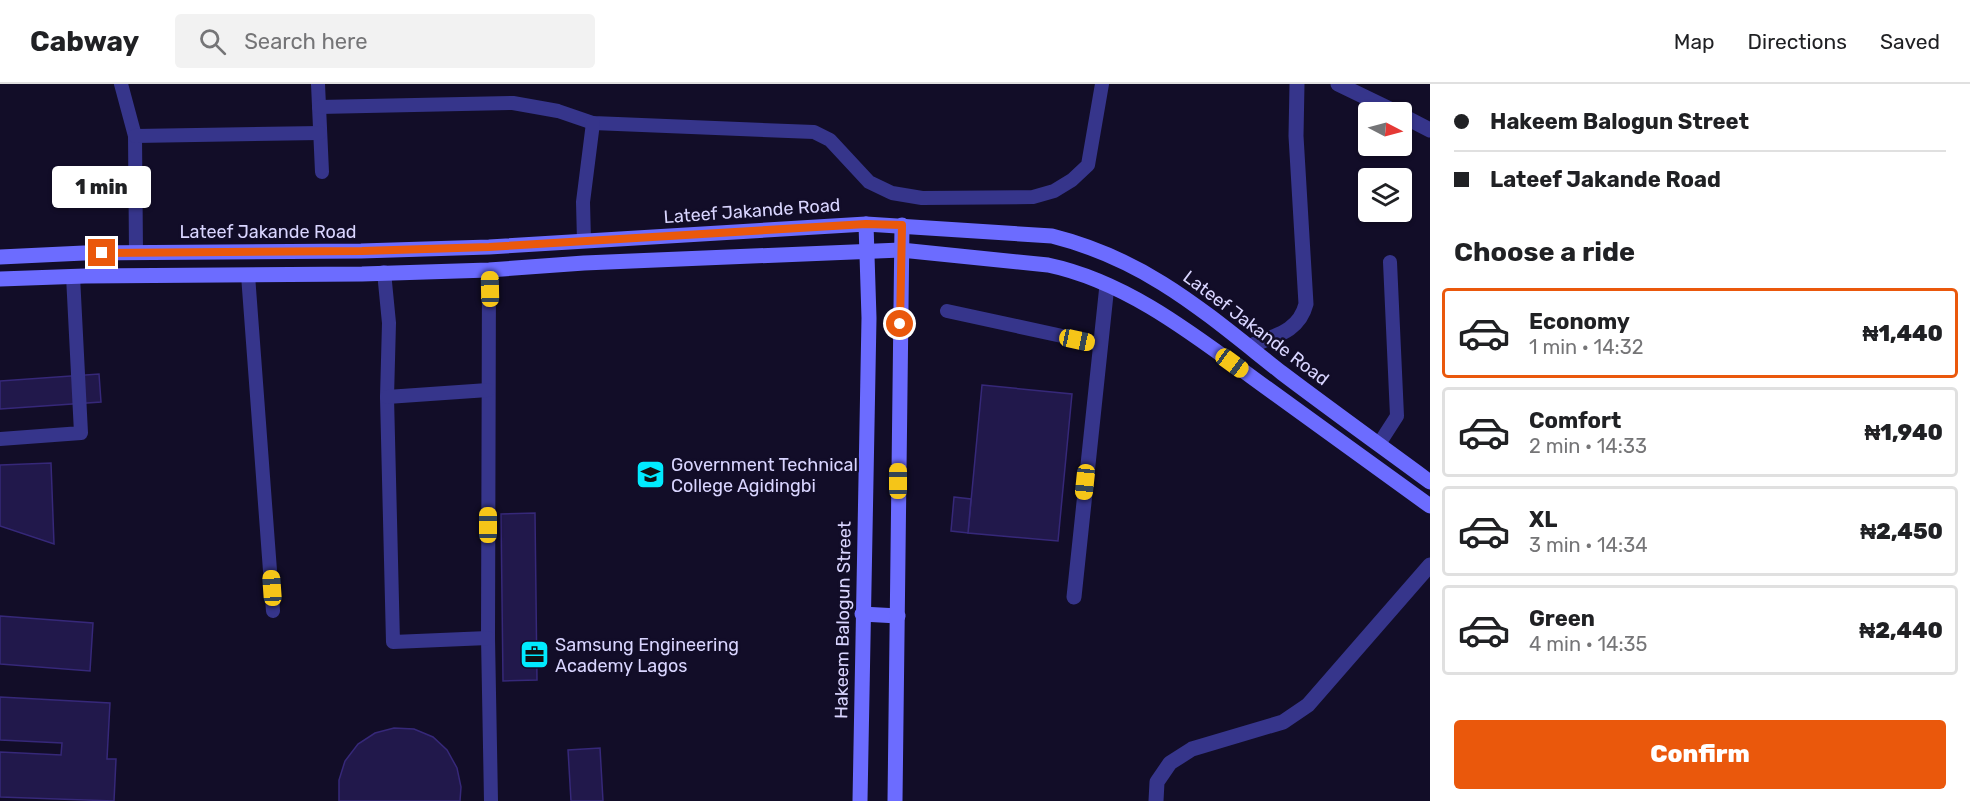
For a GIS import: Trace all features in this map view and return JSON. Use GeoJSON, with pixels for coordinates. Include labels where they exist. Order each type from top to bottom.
{"type":"FeatureCollection","features":[{"type":"Feature","properties":{"kind":"main road","name":"Lateef Jakande Road"},"geometry":{"type":"LineString","coordinates":[[0,257],[136,252],[362,251],[584,241],[866,224],[1052,236],[1081,244],[1143,270],[1196,304],[1430,482]]}},
{"type":"Feature","properties":{"kind":"main road","name":"Hakeem Balogun Street"},"geometry":{"type":"LineString","coordinates":[[860,801],[869,318],[866,224]]}},
{"type":"Feature","properties":{"kind":"main road"},"geometry":{"type":"LineString","coordinates":[[895,801],[902,225]]}},
{"type":"Feature","properties":{"kind":"main road"},"geometry":{"type":"LineString","coordinates":[[0,279],[489,270],[594,263],[901,250],[1048,265],[1070,270],[1130,295],[1216,351],[1430,506]]}},
{"type":"Feature","properties":{"kind":"main road"},"geometry":{"type":"LineString","coordinates":[[862,614],[897,616]]}},
{"type":"Feature","properties":{"kind":"street"},"geometry":{"type":"LineString","coordinates":[[1250,346],[1293,328],[1302,317],[1306,304],[1296,136],[1297,84]]}},
{"type":"Feature","properties":{"kind":"street"},"geometry":{"type":"LineString","coordinates":[[1338,84],[1375,102]]}},
{"type":"Feature","properties":{"kind":"street"},"geometry":{"type":"LineString","coordinates":[[1412,121],[1430,130]]}},
{"type":"Feature","properties":{"kind":"street"},"geometry":{"type":"LineString","coordinates":[[1074,597],[1107,285]]}},
{"type":"Feature","properties":{"kind":"street"},"geometry":{"type":"LineString","coordinates":[[1156,801],[1156,782],[1170,763],[1192,749],[1283,723],[1308,705],[1430,565]]}},
{"type":"Feature","properties":{"kind":"lane"},"geometry":{"type":"LineString","coordinates":[[120,84],[135,136],[136,252]]}},
{"type":"Feature","properties":{"kind":"lane"},"geometry":{"type":"LineString","coordinates":[[318,84],[322,172]]}},
{"type":"Feature","properties":{"kind":"lane"},"geometry":{"type":"LineString","coordinates":[[319,107],[513,103],[558,111],[592,123],[814,132],[830,140],[869,182],[892,193],[922,198],[1033,197],[1054,191],[1072,180],[1088,165],[1102,84]]}},
{"type":"Feature","properties":{"kind":"lane"},"geometry":{"type":"LineString","coordinates":[[584,241],[584,202],[592,123]]}},
{"type":"Feature","properties":{"kind":"lane"},"geometry":{"type":"LineString","coordinates":[[135,136],[320,133]]}},
{"type":"Feature","properties":{"kind":"lane"},"geometry":{"type":"LineString","coordinates":[[1379,444],[1397,416],[1390,262]]}},
{"type":"Feature","properties":{"kind":"lane"},"geometry":{"type":"LineString","coordinates":[[489,270],[488,638],[491,801]]}},
{"type":"Feature","properties":{"kind":"lane"},"geometry":{"type":"LineString","coordinates":[[384,272],[389,323],[387,397],[393,642],[488,638]]}},
{"type":"Feature","properties":{"kind":"lane"},"geometry":{"type":"LineString","coordinates":[[248,275],[273,611]]}},
{"type":"Feature","properties":{"kind":"lane"},"geometry":{"type":"LineString","coordinates":[[0,439],[81,433],[73,276]]}},
{"type":"Feature","properties":{"kind":"lane"},"geometry":{"type":"LineString","coordinates":[[947,311],[1099,344]]}},
{"type":"Feature","properties":{"kind":"lane"},"geometry":{"type":"LineString","coordinates":[[387,397],[488,390]]}},
{"type":"Feature","properties":{"kind":"building"},"geometry":{"type":"Polygon","coordinates":[[[99,374],[101,402],[0,409],[0,381],[99,374]]]}},
{"type":"Feature","properties":{"kind":"building"},"geometry":{"type":"Polygon","coordinates":[[[982,385],[1072,394],[1058,541],[968,533],[982,385]]]}},
{"type":"Feature","properties":{"kind":"building"},"geometry":{"type":"Polygon","coordinates":[[[51,463],[54,544],[0,526],[0,465],[51,463]]]}},
{"type":"Feature","properties":{"kind":"building"},"geometry":{"type":"Polygon","coordinates":[[[954,497],[971,499],[968,533],[951,531],[954,497]]]}},
{"type":"Feature","properties":{"kind":"building"},"geometry":{"type":"Polygon","coordinates":[[[535,513],[537,680],[503,681],[501,514],[535,513]]]}},
{"type":"Feature","properties":{"kind":"building"},"geometry":{"type":"Polygon","coordinates":[[[0,616],[93,623],[90,671],[0,664],[0,616]]]}},
{"type":"Feature","properties":{"kind":"building"},"geometry":{"type":"Polygon","coordinates":[[[0,697],[110,703],[107,759],[116,759],[114,801],[0,797],[0,752],[61,755],[62,743],[0,740],[0,697]]]}},
{"type":"Feature","properties":{"kind":"building"},"geometry":{"type":"Polygon","coordinates":[[[394,728],[414,729],[433,737],[447,750],[457,768],[461,787],[460,801],[339,801],[339,780],[345,761],[358,744],[375,733],[394,728]]]}},
{"type":"Feature","properties":{"kind":"building"},"geometry":{"type":"Polygon","coordinates":[[[600,748],[603,801],[571,801],[568,750],[600,748]]]}},
{"type":"Feature","properties":{"kind":"place","name":"Government Technical College Agidingbi"},"geometry":{"type":"Point","coordinates":[650,475]}},
{"type":"Feature","properties":{"kind":"place","name":"Samsung Engineering Academy Lagos"},"geometry":{"type":"Point","coordinates":[534,655]}},
{"type":"Feature","properties":{"kind":"route"},"geometry":{"type":"LineString","coordinates":[[102,253],[362,251],[489,247],[866,224],[902,225],[900,324]]}}]}
